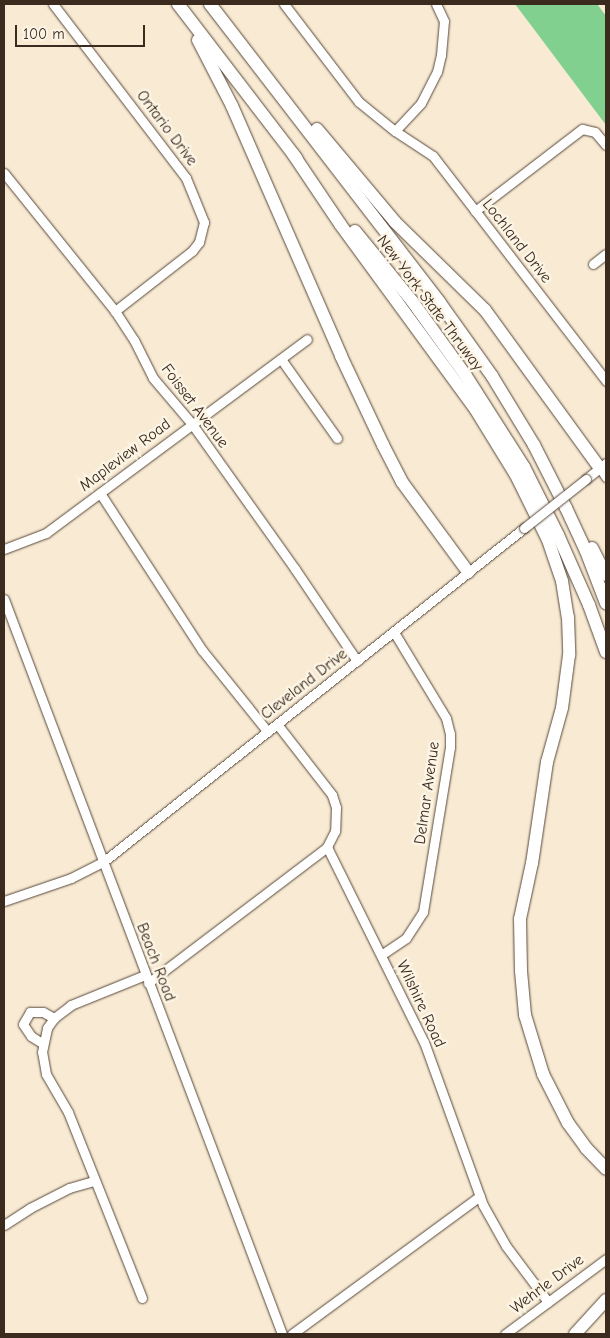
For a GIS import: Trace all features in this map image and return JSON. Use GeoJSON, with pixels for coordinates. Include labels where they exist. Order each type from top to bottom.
{"type":"FeatureCollection","features":[{"type":"Feature","properties":{"kind":"highway","name":"New York State Thruway"},"geometry":{"type":"LineString","coordinates":[[180,6],[293,154],[412,301],[466,376],[524,467],[566,552],[589,605],[606,652]]}},
{"type":"Feature","properties":{"kind":"highway"},"geometry":{"type":"LineString","coordinates":[[180,6],[232,106],[340,356],[383,445],[402,482],[468,572]]}},
{"type":"Feature","properties":{"kind":"highway","name":"New York State Thruway"},"geometry":{"type":"LineString","coordinates":[[213,7],[440,303],[486,368],[534,445],[586,550],[606,603]]}},
{"type":"Feature","properties":{"kind":"highway"},"geometry":{"type":"LineString","coordinates":[[213,7],[395,222],[485,310],[604,469]]}},
{"type":"Feature","properties":{"kind":"highway"},"geometry":{"type":"LineString","coordinates":[[293,154],[340,224],[476,410],[516,475],[548,540],[562,581],[568,617],[569,655],[562,708],[547,762],[532,863],[520,918],[521,971],[525,1015],[543,1074],[568,1123],[586,1148],[606,1169]]}},
{"type":"Feature","properties":{"kind":"highway"},"geometry":{"type":"LineString","coordinates":[[566,508],[594,551],[606,575]]}},
{"type":"Feature","properties":{"kind":"highway"},"geometry":{"type":"LineString","coordinates":[[575,1334],[606,1300]]}},
{"type":"Feature","properties":{"kind":"street","name":"Ontario Drive"},"geometry":{"type":"LineString","coordinates":[[53,4],[186,178],[204,222],[199,242],[192,251],[115,311]]}},
{"type":"Feature","properties":{"kind":"street","name":"Lochland Drive"},"geometry":{"type":"LineString","coordinates":[[284,4],[359,102],[433,156],[606,381]]}},
{"type":"Feature","properties":{"kind":"street"},"geometry":{"type":"LineString","coordinates":[[396,130],[421,103],[437,72],[444,38],[444,21],[436,4]]}},
{"type":"Feature","properties":{"kind":"street"},"geometry":{"type":"LineString","coordinates":[[474,211],[582,129],[595,132],[606,145]]}},
{"type":"Feature","properties":{"kind":"street","name":"Foisset Avenue"},"geometry":{"type":"LineString","coordinates":[[4,173],[115,311],[134,340],[153,378],[192,424],[357,661]]}},
{"type":"Feature","properties":{"kind":"street"},"geometry":{"type":"LineString","coordinates":[[593,264],[606,254]]}},
{"type":"Feature","properties":{"kind":"street","name":"Mapleview Road"},"geometry":{"type":"LineString","coordinates":[[4,549],[46,533],[307,339]]}},
{"type":"Feature","properties":{"kind":"street"},"geometry":{"type":"LineString","coordinates":[[281,359],[337,438]]}},
{"type":"Feature","properties":{"kind":"street","name":"Cleveland Drive"},"geometry":{"type":"LineString","coordinates":[[4,901],[71,878],[103,862],[586,479],[604,469]]}},
{"type":"Feature","properties":{"kind":"street"},"geometry":{"type":"LineString","coordinates":[[100,493],[202,650],[268,732]]}},
{"type":"Feature","properties":{"kind":"street","name":"Beach Road"},"geometry":{"type":"LineString","coordinates":[[4,599],[282,1334]]}},
{"type":"Feature","properties":{"kind":"street","name":"Delmar Avenue"},"geometry":{"type":"LineString","coordinates":[[381,955],[406,938],[423,912],[450,747],[450,734],[446,718],[394,632]]}},
{"type":"Feature","properties":{"kind":"street"},"geometry":{"type":"LineString","coordinates":[[142,1298],[68,1112],[46,1074],[42,1043],[47,1028],[54,1018],[72,1005],[147,979],[327,847],[335,831],[336,807],[332,795],[277,724]]}},
{"type":"Feature","properties":{"kind":"street","name":"Wilshire Road"},"geometry":{"type":"LineString","coordinates":[[327,847],[424,1042],[480,1196],[506,1246],[548,1302]]}},
{"type":"Feature","properties":{"kind":"street"},"geometry":{"type":"LineString","coordinates":[[42,1043],[31,1036],[23,1024],[30,1012],[43,1012],[54,1018]]}},
{"type":"Feature","properties":{"kind":"street"},"geometry":{"type":"LineString","coordinates":[[4,1225],[30,1208],[69,1188],[94,1181]]}},
{"type":"Feature","properties":{"kind":"street"},"geometry":{"type":"LineString","coordinates":[[292,1334],[480,1196]]}},
{"type":"Feature","properties":{"kind":"street","name":"Wehrle Drive"},"geometry":{"type":"LineString","coordinates":[[505,1334],[606,1259]]}},
{"type":"Feature","properties":{"kind":"green space"},"geometry":{"type":"Polygon","coordinates":[[[515,4],[597,4],[606,16],[606,125],[515,4]]]}}]}
